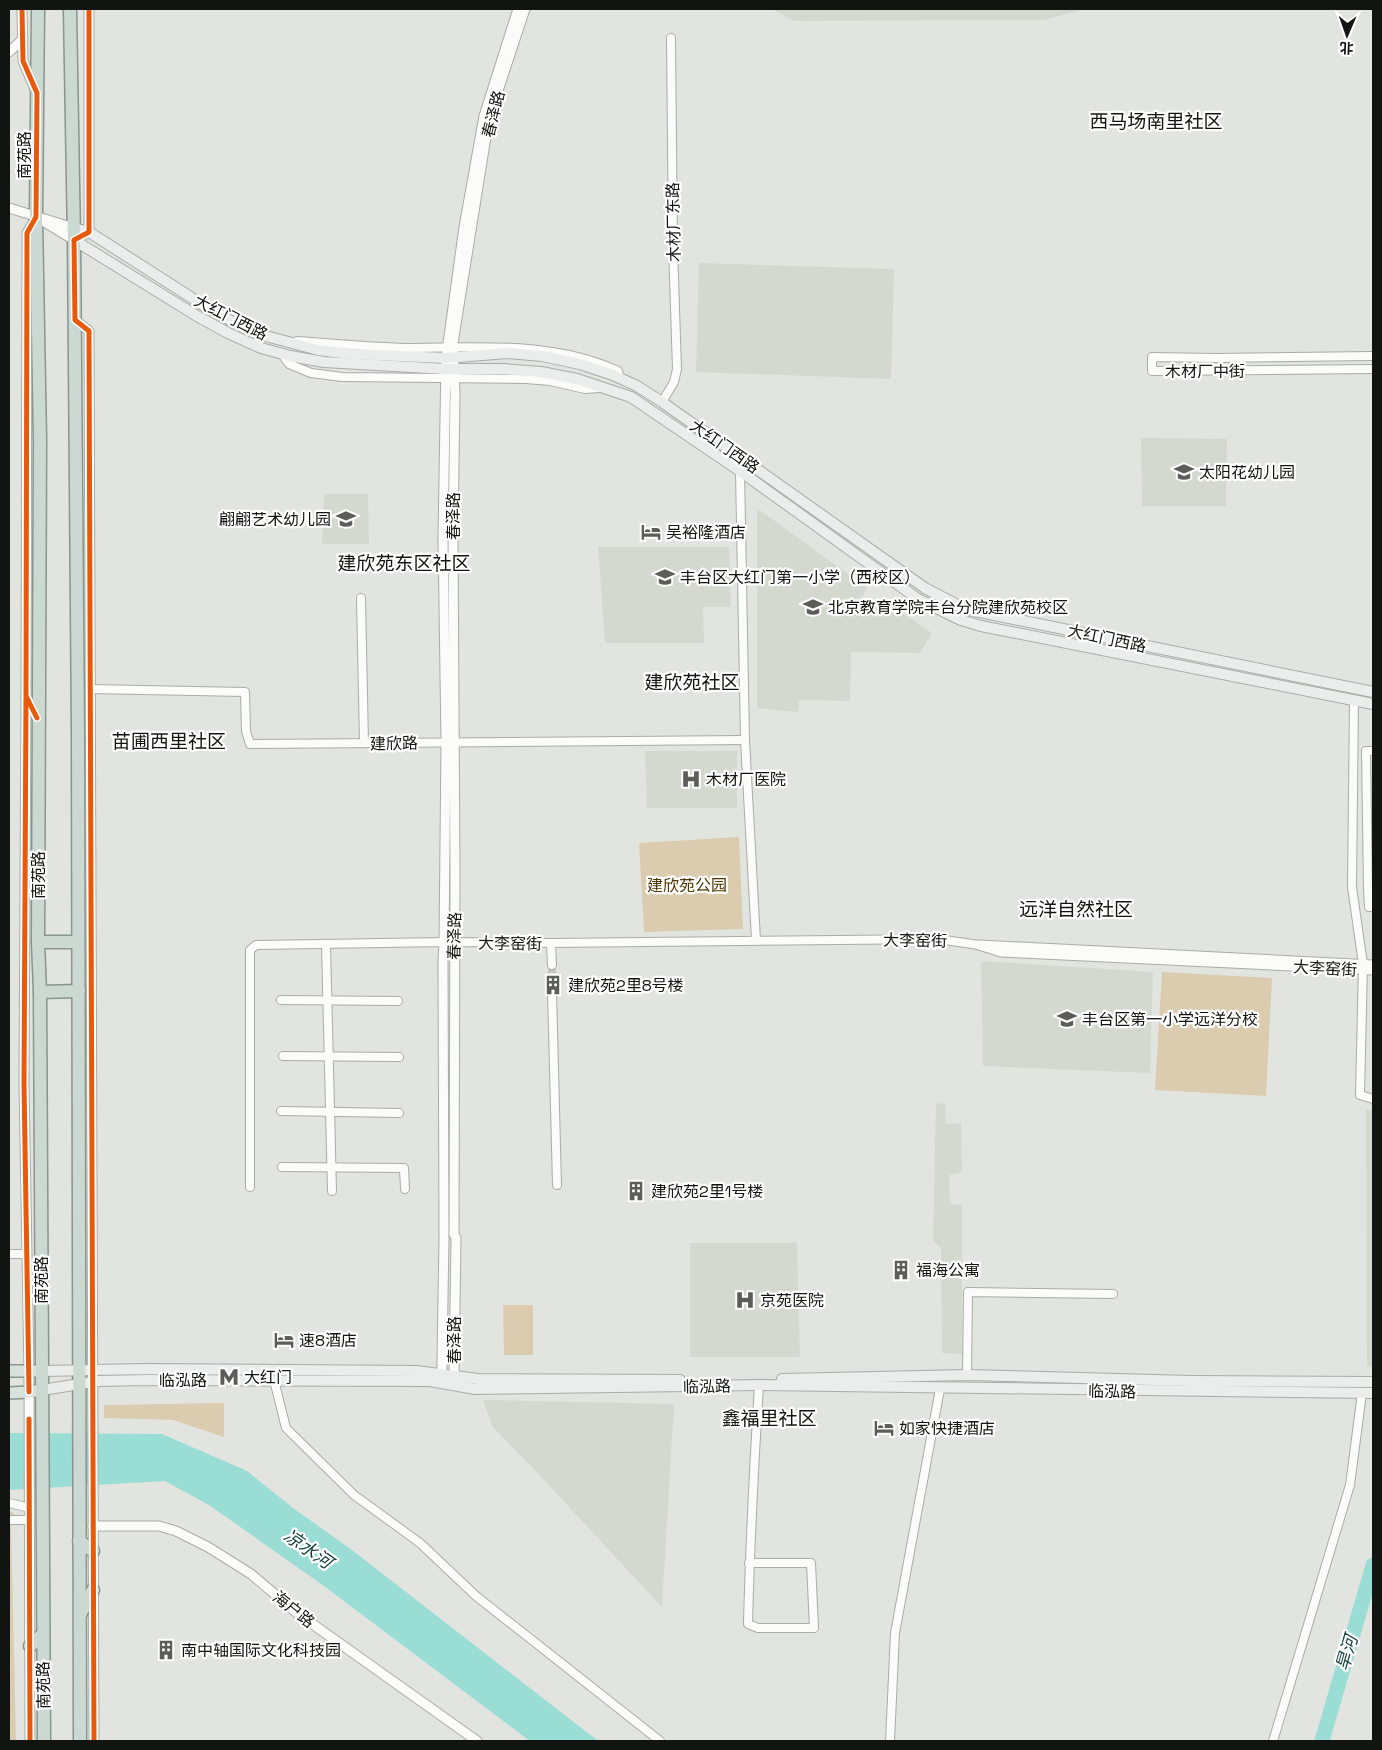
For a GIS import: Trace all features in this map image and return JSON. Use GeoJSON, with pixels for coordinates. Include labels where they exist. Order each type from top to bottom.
{"type":"FeatureCollection","features":[{"type":"Feature","properties":{"kind":"highway","name":"南苑路"},"geometry":{"type":"LineString","coordinates":[[38,9],[36,217],[40,441],[38,718],[38,942],[40,992],[36,1371],[42,1390],[42,1418],[36,1496],[42,1595],[44,1741]]}},
{"type":"Feature","properties":{"kind":"highway"},"geometry":{"type":"LineString","coordinates":[[70,9],[75,320],[77,942],[79,991],[80,1741]]}},
{"type":"Feature","properties":{"kind":"highway"},"geometry":{"type":"LineString","coordinates":[[70,42],[79,9]]}},
{"type":"Feature","properties":{"kind":"highway"},"geometry":{"type":"LineString","coordinates":[[38,942],[77,942]]}},
{"type":"Feature","properties":{"kind":"highway"},"geometry":{"type":"LineString","coordinates":[[40,992],[79,991]]}},
{"type":"Feature","properties":{"kind":"highway"},"geometry":{"type":"LineString","coordinates":[[79,1541],[93,1551]]}},
{"type":"Feature","properties":{"kind":"highway"},"geometry":{"type":"LineString","coordinates":[[30,1583],[42,1595]]}},
{"type":"Feature","properties":{"kind":"highway"},"geometry":{"type":"LineString","coordinates":[[80,1616],[93,1590]]}},
{"type":"Feature","properties":{"kind":"highway"},"geometry":{"type":"LineString","coordinates":[[30,1646],[43,1634]]}},
{"type":"Feature","properties":{"kind":"main road","name":"大红门西路"},"geometry":{"type":"LineString","coordinates":[[74,234],[89,232],[203,305],[234,322],[275,339],[318,350],[351,354],[529,352],[548,354],[620,378],[662,402],[924,588],[965,609],[1373,692]]}},
{"type":"Feature","properties":{"kind":"main road","name":"大红门西路"},"geometry":{"type":"LineString","coordinates":[[74,234],[228,333],[261,348],[324,362],[450,374],[503,369],[541,372],[577,378],[639,402],[740,471],[918,599],[961,620],[981,626],[1373,704]]}},
{"type":"Feature","properties":{"kind":"main road"},"geometry":{"type":"LineString","coordinates":[[9,1371],[36,1371]]}},
{"type":"Feature","properties":{"kind":"main road","name":"临泓路"},"geometry":{"type":"LineString","coordinates":[[36,1371],[416,1371],[478,1379],[759,1380],[967,1375],[1191,1381],[1373,1382]]}},
{"type":"Feature","properties":{"kind":"main road","name":"临泓路"},"geometry":{"type":"LineString","coordinates":[[42,1390],[99,1381],[274,1380],[430,1381],[474,1389],[759,1385],[940,1389],[1373,1393]]}},
{"type":"Feature","properties":{"kind":"main road"},"geometry":{"type":"LineString","coordinates":[[9,1393],[42,1390]]}},
{"type":"Feature","properties":{"kind":"street"},"geometry":{"type":"LineString","coordinates":[[22,9],[24,61],[37,93]]}},
{"type":"Feature","properties":{"kind":"street"},"geometry":{"type":"LineString","coordinates":[[89,9],[89,232]]}},
{"type":"Feature","properties":{"kind":"street","name":"春泽路"},"geometry":{"type":"LineString","coordinates":[[449,942],[443,962],[444,1237],[442,1373],[447,1384],[454,1375],[456,1238],[454,1234],[449,942],[450,743],[443,538],[450,353],[464,227],[484,116],[518,9]]}},
{"type":"Feature","properties":{"kind":"street","name":"春泽路"},"geometry":{"type":"LineString","coordinates":[[450,353],[489,118],[525,9]]}},
{"type":"Feature","properties":{"kind":"street","name":"木材厂东路"},"geometry":{"type":"LineString","coordinates":[[662,402],[674,382],[677,369],[673,247],[671,38]]}},
{"type":"Feature","properties":{"kind":"street"},"geometry":{"type":"LineString","coordinates":[[9,52],[23,39]]}},
{"type":"Feature","properties":{"kind":"street"},"geometry":{"type":"LineString","coordinates":[[9,208],[36,217],[74,234]]}},
{"type":"Feature","properties":{"kind":"street"},"geometry":{"type":"LineString","coordinates":[[30,1741],[30,1508],[36,1496],[29,1419],[29,1392],[36,1371],[26,1254],[24,1018],[27,234],[36,217]]}},
{"type":"Feature","properties":{"kind":"street"},"geometry":{"type":"LineString","coordinates":[[75,320],[89,332],[94,1741]]}},
{"type":"Feature","properties":{"kind":"street","name":"木材厂中街"},"geometry":{"type":"LineString","coordinates":[[1373,356],[1152,357],[1152,371],[1373,369]]}},
{"type":"Feature","properties":{"kind":"street"},"geometry":{"type":"LineString","coordinates":[[27,483],[40,441]]}},
{"type":"Feature","properties":{"kind":"street"},"geometry":{"type":"LineString","coordinates":[[740,471],[745,740],[756,940]]}},
{"type":"Feature","properties":{"kind":"street"},"geometry":{"type":"LineString","coordinates":[[361,598],[364,743]]}},
{"type":"Feature","properties":{"kind":"street","name":"建欣路"},"geometry":{"type":"LineString","coordinates":[[90,689],[245,692],[246,731],[250,744],[745,740]]}},
{"type":"Feature","properties":{"kind":"street"},"geometry":{"type":"LineString","coordinates":[[26,696],[38,718]]}},
{"type":"Feature","properties":{"kind":"street"},"geometry":{"type":"LineString","coordinates":[[1354,701],[1352,887],[1363,967],[1360,1095],[1373,1099]]}},
{"type":"Feature","properties":{"kind":"street"},"geometry":{"type":"LineString","coordinates":[[1373,752],[1366,751],[1370,798],[1368,888],[1369,907],[1373,907]]}},
{"type":"Feature","properties":{"kind":"street"},"geometry":{"type":"LineString","coordinates":[[1352,887],[1368,888]]}},
{"type":"Feature","properties":{"kind":"street","name":"大李窑街"},"geometry":{"type":"LineString","coordinates":[[250,1187],[250,950],[256,945],[938,939],[979,945],[1363,967],[1373,970]]}},
{"type":"Feature","properties":{"kind":"street"},"geometry":{"type":"LineString","coordinates":[[551,943],[552,965]]}},
{"type":"Feature","properties":{"kind":"street"},"geometry":{"type":"LineString","coordinates":[[326,944],[332,1190]]}},
{"type":"Feature","properties":{"kind":"street","name":"大李窑街"},"geometry":{"type":"LineString","coordinates":[[1363,967],[1373,964]]}},
{"type":"Feature","properties":{"kind":"street"},"geometry":{"type":"LineString","coordinates":[[552,992],[557,1185]]}},
{"type":"Feature","properties":{"kind":"street"},"geometry":{"type":"LineString","coordinates":[[282,1000],[398,1001]]}},
{"type":"Feature","properties":{"kind":"street"},"geometry":{"type":"LineString","coordinates":[[283,1056],[399,1056]]}},
{"type":"Feature","properties":{"kind":"street"},"geometry":{"type":"LineString","coordinates":[[281,1111],[399,1113]]}},
{"type":"Feature","properties":{"kind":"street"},"geometry":{"type":"LineString","coordinates":[[282,1167],[404,1168],[405,1189]]}},
{"type":"Feature","properties":{"kind":"street"},"geometry":{"type":"LineString","coordinates":[[9,1254],[26,1254]]}},
{"type":"Feature","properties":{"kind":"street"},"geometry":{"type":"LineString","coordinates":[[967,1375],[968,1292],[1113,1294]]}},
{"type":"Feature","properties":{"kind":"street"},"geometry":{"type":"LineString","coordinates":[[274,1380],[286,1428],[354,1495],[420,1543],[476,1596],[660,1741]]}},
{"type":"Feature","properties":{"kind":"street"},"geometry":{"type":"LineString","coordinates":[[749,1563],[812,1563],[814,1628],[758,1628],[748,1624],[749,1563],[759,1385]]}},
{"type":"Feature","properties":{"kind":"street"},"geometry":{"type":"LineString","coordinates":[[890,1741],[895,1633],[940,1389]]}},
{"type":"Feature","properties":{"kind":"street"},"geometry":{"type":"LineString","coordinates":[[1273,1741],[1350,1485],[1362,1393]]}},
{"type":"Feature","properties":{"kind":"street"},"geometry":{"type":"LineString","coordinates":[[9,1503],[30,1508]]}},
{"type":"Feature","properties":{"kind":"street"},"geometry":{"type":"LineString","coordinates":[[9,1520],[30,1520]]}},
{"type":"Feature","properties":{"kind":"street","name":"海户路"},"geometry":{"type":"LineString","coordinates":[[93,1526],[159,1526],[176,1531],[208,1547],[251,1574],[297,1612],[477,1741]]}},
{"type":"Feature","properties":{"kind":"shaded area"},"geometry":{"type":"Polygon","coordinates":[[[772,9],[1084,9],[1044,20],[794,21],[772,9]]]}},
{"type":"Feature","properties":{"kind":"shaded area"},"geometry":{"type":"Polygon","coordinates":[[[699,263],[894,269],[891,379],[696,372],[699,263]]]}},
{"type":"Feature","properties":{"kind":"shaded area","name":"太阳花幼儿园"},"geometry":{"type":"Polygon","coordinates":[[[1141,438],[1227,439],[1226,506],[1142,506],[1141,438]]]}},
{"type":"Feature","properties":{"kind":"shaded area","name":"翩翩艺术幼儿园"},"geometry":{"type":"Polygon","coordinates":[[[324,494],[368,494],[369,544],[322,544],[324,494]]]}},
{"type":"Feature","properties":{"kind":"shaded area","name":"北京教育学院丰台分院建欣苑校区"},"geometry":{"type":"Polygon","coordinates":[[[757,508],[867,588],[860,601],[878,612],[885,601],[932,633],[920,653],[851,652],[850,701],[799,700],[798,712],[757,708],[757,508]]]}},
{"type":"Feature","properties":{"kind":"shaded area","name":"丰台区大红门第一小学（西校区）"},"geometry":{"type":"Polygon","coordinates":[[[598,547],[729,547],[731,607],[703,607],[704,643],[605,643],[598,547]]]}},
{"type":"Feature","properties":{"kind":"shaded area","name":"木材厂医院"},"geometry":{"type":"Polygon","coordinates":[[[645,751],[737,751],[737,808],[647,808],[645,751]]]}},
{"type":"Feature","properties":{"kind":"shaded area","name":"丰台区第一小学远洋分校"},"geometry":{"type":"Polygon","coordinates":[[[981,961],[1153,972],[1150,1073],[983,1066],[981,961]]]}},
{"type":"Feature","properties":{"kind":"shaded area"},"geometry":{"type":"Polygon","coordinates":[[[945,1103],[946,1124],[961,1123],[962,1172],[949,1175],[950,1204],[962,1205],[962,1354],[942,1353],[941,1248],[933,1241],[936,1104],[945,1103]]]}},
{"type":"Feature","properties":{"kind":"shaded area"},"geometry":{"type":"Polygon","coordinates":[[[1366,1110],[1373,1110],[1373,1366],[1367,1366],[1366,1110]]]}},
{"type":"Feature","properties":{"kind":"shaded area","name":"京苑医院"},"geometry":{"type":"Polygon","coordinates":[[[690,1243],[797,1243],[800,1357],[690,1357],[690,1243]]]}},
{"type":"Feature","properties":{"kind":"shaded area"},"geometry":{"type":"Polygon","coordinates":[[[483,1400],[674,1404],[662,1607],[492,1426],[483,1400]]]}},
{"type":"Feature","properties":{"kind":"green space","name":"建欣苑公园"},"geometry":{"type":"Polygon","coordinates":[[[739,837],[743,929],[644,932],[639,843],[739,837]]]}},
{"type":"Feature","properties":{"kind":"green space"},"geometry":{"type":"Polygon","coordinates":[[[1162,972],[1272,978],[1266,1096],[1155,1090],[1162,972]]]}},
{"type":"Feature","properties":{"kind":"green space"},"geometry":{"type":"Polygon","coordinates":[[[503,1305],[533,1305],[533,1355],[504,1355],[503,1305]]]}},
{"type":"Feature","properties":{"kind":"green space"},"geometry":{"type":"Polygon","coordinates":[[[224,1403],[224,1437],[173,1420],[104,1418],[104,1405],[224,1403]]]}},
{"type":"Feature","properties":{"kind":"green space"},"geometry":{"type":"Polygon","coordinates":[[[9,1511],[14,1513],[11,1525],[16,1741],[9,1741],[9,1511]]]}},
{"type":"Feature","properties":{"kind":"water","name":"凉水河"},"geometry":{"type":"Polygon","coordinates":[[[9,1433],[162,1434],[247,1471],[598,1741],[530,1741],[324,1586],[209,1505],[165,1481],[9,1490],[9,1433]]]}},
{"type":"Feature","properties":{"kind":"waterway","name":"旱河"},"geometry":{"type":"LineString","coordinates":[[1322,1741],[1373,1565]]}},
{"type":"Feature","properties":{"kind":"tunnel"},"geometry":{"type":"LineString","coordinates":[[552,965],[552,992]]}},
{"type":"Feature","properties":{"kind":"cycle path"},"geometry":{"type":"LineString","coordinates":[[22,9],[23,61],[37,93],[36,217],[27,233],[26,696],[37,718]]}},
{"type":"Feature","properties":{"kind":"cycle path"},"geometry":{"type":"LineString","coordinates":[[89,9],[89,232],[74,240],[75,320],[89,331],[94,1741]]}},
{"type":"Feature","properties":{"kind":"cycle path"},"geometry":{"type":"LineString","coordinates":[[26,698],[24,1083],[29,1392]]}},
{"type":"Feature","properties":{"kind":"cycle path"},"geometry":{"type":"LineString","coordinates":[[29,1419],[30,1741]]}},
{"type":"Feature","properties":{"kind":"place","name":"太阳花幼儿园"},"geometry":{"type":"Point","coordinates":[1184,472]}},
{"type":"Feature","properties":{"kind":"place","name":"翩翩艺术幼儿园"},"geometry":{"type":"Point","coordinates":[346,519]}},
{"type":"Feature","properties":{"kind":"place","name":"吴裕隆酒店"},"geometry":{"type":"Point","coordinates":[651,532]}},
{"type":"Feature","properties":{"kind":"place","name":"丰台区大红门第一小学（西校区）"},"geometry":{"type":"Point","coordinates":[665,577]}},
{"type":"Feature","properties":{"kind":"place","name":"北京教育学院丰台分院建欣苑校区"},"geometry":{"type":"Point","coordinates":[813,607]}},
{"type":"Feature","properties":{"kind":"place","name":"木材厂医院"},"geometry":{"type":"Point","coordinates":[691,779]}},
{"type":"Feature","properties":{"kind":"place","name":"建欣苑2里8号楼"},"geometry":{"type":"Point","coordinates":[553,985]}},
{"type":"Feature","properties":{"kind":"place","name":"丰台区第一小学远洋分校"},"geometry":{"type":"Point","coordinates":[1067,1019]}},
{"type":"Feature","properties":{"kind":"place","name":"建欣苑2里1号楼"},"geometry":{"type":"Point","coordinates":[636,1191]}},
{"type":"Feature","properties":{"kind":"place","name":"福海公寓"},"geometry":{"type":"Point","coordinates":[901,1270]}},
{"type":"Feature","properties":{"kind":"place","name":"京苑医院"},"geometry":{"type":"Point","coordinates":[745,1300]}},
{"type":"Feature","properties":{"kind":"place","name":"速8酒店"},"geometry":{"type":"Point","coordinates":[284,1340]}},
{"type":"Feature","properties":{"kind":"place","name":"大红门"},"geometry":{"type":"Point","coordinates":[229,1377]}},
{"type":"Feature","properties":{"kind":"place","name":"如家快捷酒店"},"geometry":{"type":"Point","coordinates":[884,1428]}},
{"type":"Feature","properties":{"kind":"place","name":"南中轴国际文化科技园"},"geometry":{"type":"Point","coordinates":[166,1650]}},
{"type":"Feature","properties":{"kind":"district","name":"西马场南里社区"},"geometry":{"type":"Point","coordinates":[1156,121]}},
{"type":"Feature","properties":{"kind":"district","name":"建欣苑东区社区"},"geometry":{"type":"Point","coordinates":[404,563]}},
{"type":"Feature","properties":{"kind":"district","name":"建欣苑社区"},"geometry":{"type":"Point","coordinates":[692,682]}},
{"type":"Feature","properties":{"kind":"district","name":"苗圃西里社区"},"geometry":{"type":"Point","coordinates":[169,741]}},
{"type":"Feature","properties":{"kind":"district","name":"远洋自然社区"},"geometry":{"type":"Point","coordinates":[1076,909]}},
{"type":"Feature","properties":{"kind":"district","name":"鑫福里社区"},"geometry":{"type":"Point","coordinates":[769,1418]}}]}
